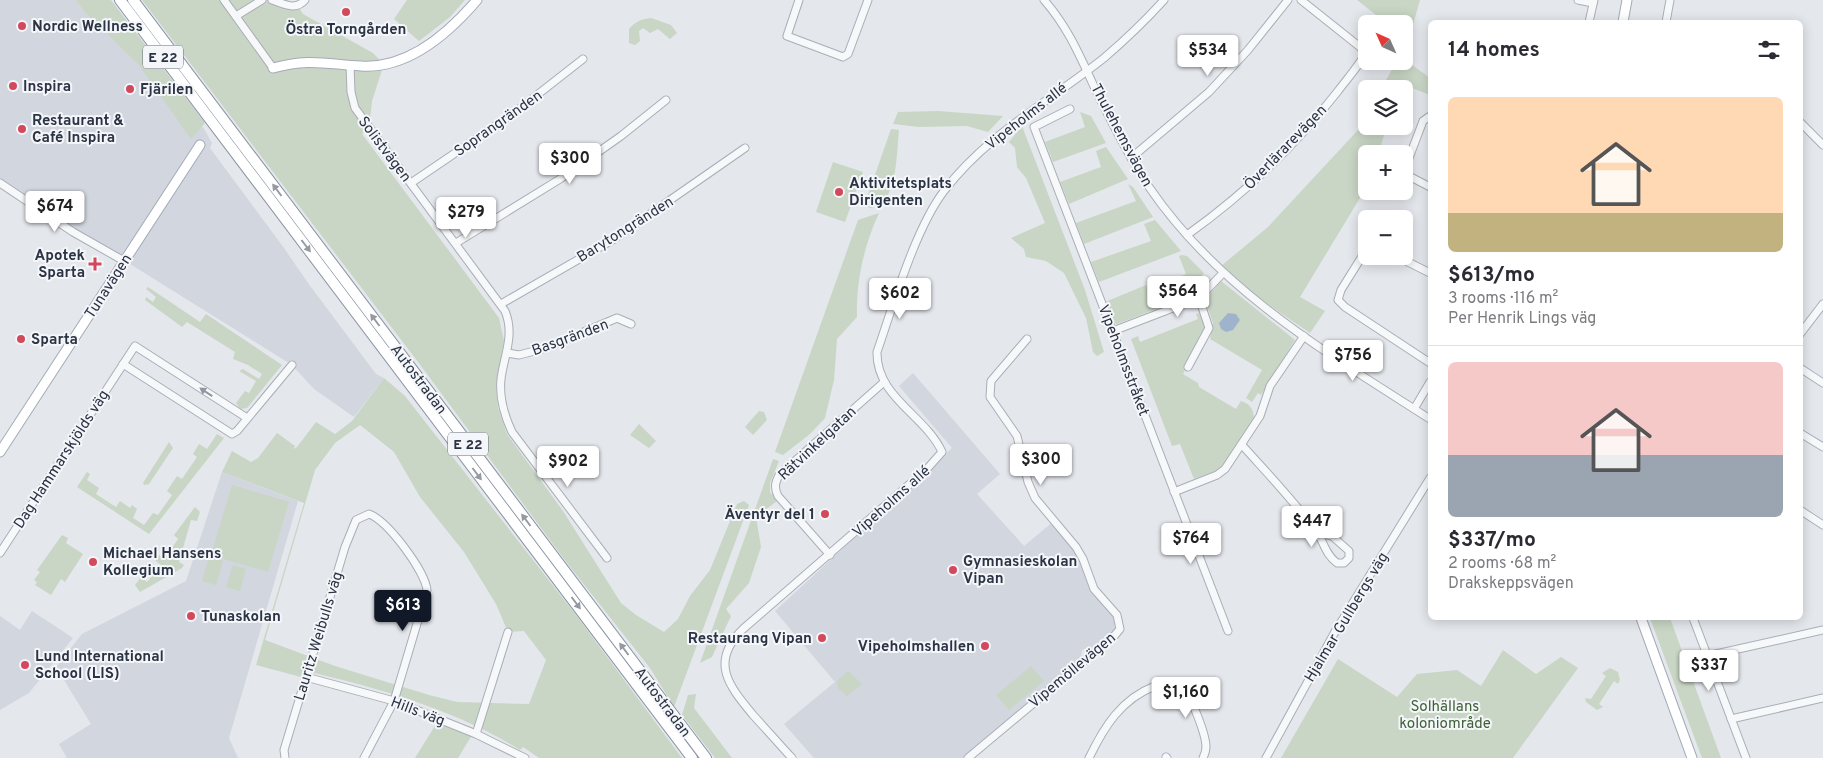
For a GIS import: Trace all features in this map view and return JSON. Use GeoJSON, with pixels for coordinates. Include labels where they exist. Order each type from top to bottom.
{"type":"FeatureCollection","features":[{"type":"Feature","properties":{"kind":"highway","name":"Autostradan"},"geometry":{"type":"LineString","coordinates":[[120,0],[207,115],[227,133],[706,758]]}},
{"type":"Feature","properties":{"kind":"highway","name":"Autostradan"},"geometry":{"type":"LineString","coordinates":[[133,0],[214,106],[227,133],[692,758]]}},
{"type":"Feature","properties":{"kind":"main road"},"geometry":{"type":"LineString","coordinates":[[274,68],[309,61],[375,66],[396,62],[416,53],[443,34],[476,0]]}},
{"type":"Feature","properties":{"kind":"main road"},"geometry":{"type":"LineString","coordinates":[[1623,20],[1627,0]]}},
{"type":"Feature","properties":{"kind":"main road","name":"Tunavägen"},"geometry":{"type":"LineString","coordinates":[[0,452],[200,145]]}},
{"type":"Feature","properties":{"kind":"main road"},"geometry":{"type":"LineString","coordinates":[[1642,620],[1692,758]]}},
{"type":"Feature","properties":{"kind":"street"},"geometry":{"type":"LineString","coordinates":[[224,0],[274,68]]}},
{"type":"Feature","properties":{"kind":"street"},"geometry":{"type":"LineString","coordinates":[[236,16],[262,0]]}},
{"type":"Feature","properties":{"kind":"street"},"geometry":{"type":"LineString","coordinates":[[272,0],[293,6],[302,4],[305,0]]}},
{"type":"Feature","properties":{"kind":"street"},"geometry":{"type":"LineString","coordinates":[[799,0],[787,36],[843,57],[849,51],[868,0]]}},
{"type":"Feature","properties":{"kind":"street","name":"Thulehemsvägen"},"geometry":{"type":"LineString","coordinates":[[1044,0],[1072,38],[1131,158],[1149,188],[1187,235],[1223,273],[1258,303],[1304,336],[1428,418]]}},
{"type":"Feature","properties":{"kind":"street","name":"Vipeholms allé"},"geometry":{"type":"LineString","coordinates":[[792,758],[734,693],[727,680],[724,664],[726,656],[734,640],[743,629],[926,470],[942,452],[884,382],[878,366],[877,352],[907,266],[943,192],[992,141],[1116,48],[1164,0]]}},
{"type":"Feature","properties":{"kind":"street"},"geometry":{"type":"LineString","coordinates":[[1131,158],[1209,92],[1248,50],[1288,0]]}},
{"type":"Feature","properties":{"kind":"street","name":"Överlärarevägen"},"geometry":{"type":"LineString","coordinates":[[1187,235],[1240,194],[1309,126],[1364,57],[1365,52],[1360,47],[1301,0]]}},
{"type":"Feature","properties":{"kind":"street"},"geometry":{"type":"LineString","coordinates":[[1578,0],[1594,1],[1589,20]]}},
{"type":"Feature","properties":{"kind":"street"},"geometry":{"type":"LineString","coordinates":[[1666,20],[1670,0]]}},
{"type":"Feature","properties":{"kind":"street","name":"Soprangränden"},"geometry":{"type":"LineString","coordinates":[[411,183],[514,113],[582,59]]}},
{"type":"Feature","properties":{"kind":"street","name":"Solistvägen"},"geometry":{"type":"LineString","coordinates":[[350,65],[351,92],[355,108],[501,304],[509,325],[507,353],[500,388],[504,412],[512,432],[607,558]]}},
{"type":"Feature","properties":{"kind":"street"},"geometry":{"type":"LineString","coordinates":[[456,243],[560,179],[621,136],[666,100]]}},
{"type":"Feature","properties":{"kind":"street","name":"Vipeholmsstråket"},"geometry":{"type":"LineString","coordinates":[[1070,109],[1034,127],[1228,631]]}},
{"type":"Feature","properties":{"kind":"street"},"geometry":{"type":"LineString","coordinates":[[1428,117],[1423,121],[1404,171],[1428,186]]}},
{"type":"Feature","properties":{"kind":"street"},"geometry":{"type":"LineString","coordinates":[[1803,125],[1822,141]]}},
{"type":"Feature","properties":{"kind":"street","name":"Barytongränden"},"geometry":{"type":"LineString","coordinates":[[501,304],[614,239],[745,148]]}},
{"type":"Feature","properties":{"kind":"street"},"geometry":{"type":"LineString","coordinates":[[0,183],[73,232],[124,261]]}},
{"type":"Feature","properties":{"kind":"street"},"geometry":{"type":"LineString","coordinates":[[1358,263],[1341,290],[1338,300],[1345,307],[1428,362]]}},
{"type":"Feature","properties":{"kind":"street"},"geometry":{"type":"LineString","coordinates":[[1413,264],[1428,272]]}},
{"type":"Feature","properties":{"kind":"street"},"geometry":{"type":"LineString","coordinates":[[1113,331],[1199,298],[1223,273]]}},
{"type":"Feature","properties":{"kind":"street"},"geometry":{"type":"LineString","coordinates":[[1188,366],[1209,328],[1199,298]]}},
{"type":"Feature","properties":{"kind":"street"},"geometry":{"type":"LineString","coordinates":[[1803,331],[1820,314],[1823,304]]}},
{"type":"Feature","properties":{"kind":"street","name":"Basgränden"},"geometry":{"type":"LineString","coordinates":[[507,353],[519,355],[548,347],[617,318],[631,324]]}},
{"type":"Feature","properties":{"kind":"street"},"geometry":{"type":"LineString","coordinates":[[1174,492],[1221,473],[1242,445],[1260,416],[1270,386],[1304,336]]}},
{"type":"Feature","properties":{"kind":"street","name":"Vipemöllevägen"},"geometry":{"type":"LineString","coordinates":[[968,758],[1000,729],[1062,682],[1115,635],[1120,628],[1117,615],[1094,589],[1076,547],[1035,498],[1028,482],[1017,436],[990,397],[991,381],[1027,339]]}},
{"type":"Feature","properties":{"kind":"street","name":"Dag Hammarskjölds väg"},"geometry":{"type":"LineString","coordinates":[[0,553],[135,346],[247,418]]}},
{"type":"Feature","properties":{"kind":"street"},"geometry":{"type":"LineString","coordinates":[[123,364],[223,430],[234,433],[292,365]]}},
{"type":"Feature","properties":{"kind":"street"},"geometry":{"type":"LineString","coordinates":[[1803,370],[1823,383]]}},
{"type":"Feature","properties":{"kind":"street","name":"Rätvinkelgatan"},"geometry":{"type":"LineString","coordinates":[[830,555],[778,496],[775,491],[776,482],[779,475],[884,382]]}},
{"type":"Feature","properties":{"kind":"street"},"geometry":{"type":"LineString","coordinates":[[1414,409],[1428,385]]}},
{"type":"Feature","properties":{"kind":"street"},"geometry":{"type":"LineString","coordinates":[[1803,435],[1823,447]]}},
{"type":"Feature","properties":{"kind":"street"},"geometry":{"type":"LineString","coordinates":[[1242,445],[1318,533],[1327,553],[1333,560],[1337,563],[1344,563],[1348,558],[1349,550],[1332,536],[1318,533]]}},
{"type":"Feature","properties":{"kind":"street","name":"Hjalmar Gullbergs väg"},"geometry":{"type":"LineString","coordinates":[[1266,758],[1336,630],[1428,481]]}},
{"type":"Feature","properties":{"kind":"street"},"geometry":{"type":"LineString","coordinates":[[1803,512],[1823,525]]}},
{"type":"Feature","properties":{"kind":"street","name":"Lauritz Weibulls väg"},"geometry":{"type":"LineString","coordinates":[[285,758],[284,750],[345,547],[356,520],[369,514],[380,519],[426,582],[427,590],[394,701]]}},
{"type":"Feature","properties":{"kind":"street"},"geometry":{"type":"LineString","coordinates":[[1694,620],[1746,758]]}},
{"type":"Feature","properties":{"kind":"street"},"geometry":{"type":"LineString","coordinates":[[1707,656],[1823,630]]}},
{"type":"Feature","properties":{"kind":"street"},"geometry":{"type":"LineString","coordinates":[[476,734],[508,632]]}},
{"type":"Feature","properties":{"kind":"street","name":"Hills väg"},"geometry":{"type":"LineString","coordinates":[[306,677],[394,701],[476,734],[521,757]]}},
{"type":"Feature","properties":{"kind":"street"},"geometry":{"type":"LineString","coordinates":[[1088,758],[1109,723],[1124,704],[1140,693],[1170,681],[1179,682],[1187,691],[1206,745],[1203,758]]}},
{"type":"Feature","properties":{"kind":"street"},"geometry":{"type":"LineString","coordinates":[[1731,719],[1823,698]]}},
{"type":"Feature","properties":{"kind":"street"},"geometry":{"type":"LineString","coordinates":[[364,758],[394,701]]}},
{"type":"Feature","properties":{"kind":"shaded area"},"geometry":{"type":"Polygon","coordinates":[[[0,0],[104,0],[204,129],[212,143],[210,148],[308,283],[376,374],[384,378],[354,417],[314,389],[292,365],[0,183],[0,0]]]}},
{"type":"Feature","properties":{"kind":"shaded area","name":"Gymnasieskolan Vipan"},"geometry":{"type":"Polygon","coordinates":[[[913,373],[1000,474],[977,494],[1024,546],[1054,521],[1076,547],[1090,580],[1117,615],[1114,633],[1097,651],[1091,647],[1082,650],[1080,661],[968,758],[814,758],[784,724],[835,682],[775,611],[952,448],[899,386],[913,373]]]}},
{"type":"Feature","properties":{"kind":"shaded area","name":"Tunaskolan"},"geometry":{"type":"Polygon","coordinates":[[[222,472],[298,501],[229,738],[238,758],[67,758],[59,744],[91,724],[56,667],[82,634],[186,581],[222,472]]]}},
{"type":"Feature","properties":{"kind":"shaded area","name":"Lund International School (LIS)"},"geometry":{"type":"Polygon","coordinates":[[[32,611],[73,638],[29,693],[0,710],[0,616],[20,630],[32,611]]]}},
{"type":"Feature","properties":{"kind":"green space"},"geometry":{"type":"Polygon","coordinates":[[[76,0],[111,0],[205,123],[191,139],[139,65],[85,12],[76,0]]]}},
{"type":"Feature","properties":{"kind":"green space"},"geometry":{"type":"Polygon","coordinates":[[[142,0],[287,0],[298,6],[303,14],[373,53],[384,64],[372,101],[369,129],[362,134],[499,318],[504,341],[496,386],[498,408],[507,434],[563,511],[621,603],[636,615],[664,632],[678,619],[690,596],[710,570],[737,504],[744,501],[749,505],[674,707],[650,668],[567,563],[418,362],[142,0]]]}},
{"type":"Feature","properties":{"kind":"green space"},"geometry":{"type":"Polygon","coordinates":[[[407,0],[465,0],[450,17],[419,41],[394,19],[407,0]]]}},
{"type":"Feature","properties":{"kind":"green space"},"geometry":{"type":"Polygon","coordinates":[[[1357,0],[1420,0],[1413,25],[1413,15],[1376,15],[1357,0]]]}},
{"type":"Feature","properties":{"kind":"green space"},"geometry":{"type":"Polygon","coordinates":[[[651,18],[671,25],[677,33],[670,39],[658,29],[650,33],[643,28],[639,31],[640,41],[635,45],[629,43],[629,29],[638,21],[651,18]]]}},
{"type":"Feature","properties":{"kind":"green space"},"geometry":{"type":"Polygon","coordinates":[[[1413,66],[1428,77],[1428,94],[1413,88],[1413,80],[1386,80],[1392,70],[1413,70],[1413,66]]]}},
{"type":"Feature","properties":{"kind":"green space"},"geometry":{"type":"Polygon","coordinates":[[[938,111],[1003,116],[988,132],[967,126],[919,127],[893,124],[898,112],[938,111]]]}},
{"type":"Feature","properties":{"kind":"green space"},"geometry":{"type":"Polygon","coordinates":[[[1080,112],[1091,116],[1106,143],[1053,162],[1045,142],[1085,127],[1080,112]]]}},
{"type":"Feature","properties":{"kind":"green space"},"geometry":{"type":"Polygon","coordinates":[[[1022,126],[1085,290],[1104,352],[1097,356],[1093,352],[1086,318],[1064,273],[1046,261],[1026,257],[1024,249],[1011,238],[1045,223],[1026,178],[1017,167],[1015,148],[1009,142],[1022,126]]]}},
{"type":"Feature","properties":{"kind":"green space"},"geometry":{"type":"Polygon","coordinates":[[[891,129],[899,130],[896,164],[890,190],[886,199],[880,204],[871,208],[864,206],[891,129]]]}},
{"type":"Feature","properties":{"kind":"green space"},"geometry":{"type":"Polygon","coordinates":[[[1358,130],[1358,135],[1384,135],[1381,145],[1358,145],[1359,200],[1300,297],[1325,311],[1310,333],[1247,290],[1221,266],[1268,227],[1358,130]]]}},
{"type":"Feature","properties":{"kind":"green space"},"geometry":{"type":"Polygon","coordinates":[[[1106,147],[1128,179],[1069,204],[1060,182],[1101,167],[1096,151],[1106,147]]]}},
{"type":"Feature","properties":{"kind":"green space","name":"Aktivitetsplats Dirigenten"},"geometry":{"type":"Polygon","coordinates":[[[833,162],[863,172],[845,222],[816,212],[833,162]]]}},
{"type":"Feature","properties":{"kind":"green space"},"geometry":{"type":"Polygon","coordinates":[[[1128,184],[1133,187],[1153,217],[1084,244],[1076,223],[1136,201],[1128,184]]]}},
{"type":"Feature","properties":{"kind":"green space"},"geometry":{"type":"Polygon","coordinates":[[[879,213],[869,238],[862,264],[858,290],[857,317],[837,339],[834,380],[825,418],[810,434],[783,455],[775,452],[858,220],[879,213]]]}},
{"type":"Feature","properties":{"kind":"green space"},"geometry":{"type":"Polygon","coordinates":[[[1155,220],[1181,251],[1099,282],[1091,262],[1151,241],[1144,224],[1155,220]]]}},
{"type":"Feature","properties":{"kind":"green space"},"geometry":{"type":"Polygon","coordinates":[[[1179,256],[1187,256],[1204,273],[1192,287],[1196,294],[1117,324],[1113,322],[1105,302],[1146,285],[1147,288],[1186,274],[1179,256]]]}},
{"type":"Feature","properties":{"kind":"green space"},"geometry":{"type":"Polygon","coordinates":[[[1221,281],[1295,340],[1261,395],[1258,393],[1252,402],[1246,398],[1262,370],[1210,339],[1213,323],[1205,300],[1221,281]]]}},
{"type":"Feature","properties":{"kind":"green space"},"geometry":{"type":"Polygon","coordinates":[[[148,287],[200,322],[206,314],[282,365],[247,408],[240,409],[236,403],[245,391],[249,393],[256,381],[239,371],[243,369],[259,379],[262,374],[248,365],[233,359],[235,352],[187,322],[182,327],[145,300],[146,297],[153,302],[156,297],[146,289],[148,287]]]}},
{"type":"Feature","properties":{"kind":"green space"},"geometry":{"type":"Polygon","coordinates":[[[1201,312],[1206,327],[1205,336],[1183,374],[1198,383],[1199,387],[1236,409],[1241,401],[1247,404],[1252,409],[1254,418],[1239,444],[1220,469],[1194,479],[1180,444],[1172,446],[1131,339],[1138,336],[1140,342],[1198,319],[1196,314],[1201,312]]]}},
{"type":"Feature","properties":{"kind":"green space"},"geometry":{"type":"Polygon","coordinates":[[[384,378],[405,396],[576,615],[682,758],[539,758],[523,747],[520,750],[470,723],[389,693],[305,671],[301,677],[256,665],[304,503],[222,472],[232,451],[251,462],[258,458],[277,433],[295,446],[293,449],[297,447],[316,422],[335,434],[352,421],[384,378]],[[360,425],[335,443],[315,470],[265,640],[335,666],[457,702],[529,704],[546,660],[524,631],[508,632],[496,604],[464,552],[420,497],[394,452],[360,425]]]}},
{"type":"Feature","properties":{"kind":"green space"},"geometry":{"type":"Polygon","coordinates":[[[759,411],[764,412],[767,420],[753,435],[745,427],[759,411]]]}},
{"type":"Feature","properties":{"kind":"green space"},"geometry":{"type":"Polygon","coordinates":[[[639,424],[656,441],[649,448],[630,435],[639,424]]]}},
{"type":"Feature","properties":{"kind":"green space"},"geometry":{"type":"Polygon","coordinates":[[[217,434],[224,438],[149,534],[77,487],[87,472],[90,474],[87,480],[99,488],[96,494],[116,507],[120,501],[130,508],[132,505],[137,509],[133,518],[144,525],[153,513],[158,515],[172,495],[167,491],[177,476],[182,479],[197,457],[193,454],[199,444],[207,449],[217,434]]]}},
{"type":"Feature","properties":{"kind":"green space"},"geometry":{"type":"Polygon","coordinates":[[[169,442],[173,448],[149,484],[144,485],[143,483],[169,442]]]}},
{"type":"Feature","properties":{"kind":"green space"},"geometry":{"type":"Polygon","coordinates":[[[773,459],[779,461],[770,483],[770,493],[781,498],[756,517],[761,547],[749,583],[726,609],[731,616],[712,657],[700,663],[773,459]]]}},
{"type":"Feature","properties":{"kind":"green space"},"geometry":{"type":"Polygon","coordinates":[[[232,485],[289,502],[268,572],[211,555],[232,485]]]}},
{"type":"Feature","properties":{"kind":"green space"},"geometry":{"type":"Polygon","coordinates":[[[195,507],[200,512],[197,521],[191,520],[179,562],[184,565],[182,568],[140,592],[135,585],[141,577],[147,582],[161,565],[155,560],[159,555],[165,558],[178,539],[174,535],[195,507]]]}},
{"type":"Feature","properties":{"kind":"green space"},"geometry":{"type":"Polygon","coordinates":[[[62,535],[68,538],[66,543],[83,554],[65,582],[61,579],[51,595],[35,585],[37,582],[34,580],[40,572],[37,570],[62,535]]]}},
{"type":"Feature","properties":{"kind":"green space"},"geometry":{"type":"Polygon","coordinates":[[[209,557],[223,561],[216,585],[202,581],[209,557]]]}},
{"type":"Feature","properties":{"kind":"green space"},"geometry":{"type":"Polygon","coordinates":[[[233,565],[246,569],[240,591],[226,587],[233,565]]]}},
{"type":"Feature","properties":{"kind":"green space"},"geometry":{"type":"Polygon","coordinates":[[[1651,620],[1671,620],[1721,758],[1702,758],[1651,620]]]}},
{"type":"Feature","properties":{"kind":"green space","name":"Solhällans koloniområde"},"geometry":{"type":"Polygon","coordinates":[[[1503,650],[1536,674],[1561,657],[1578,668],[1513,758],[1281,758],[1338,659],[1397,697],[1417,674],[1457,670],[1481,686],[1503,650]]]}},
{"type":"Feature","properties":{"kind":"green space"},"geometry":{"type":"Polygon","coordinates":[[[1031,666],[1044,681],[1009,710],[996,695],[1031,666]]]}},
{"type":"Feature","properties":{"kind":"green space"},"geometry":{"type":"Polygon","coordinates":[[[1610,668],[1618,672],[1620,680],[1618,684],[1614,681],[1599,704],[1603,707],[1597,710],[1586,702],[1585,698],[1591,699],[1606,676],[1602,673],[1610,668]]]}},
{"type":"Feature","properties":{"kind":"green space"},"geometry":{"type":"Polygon","coordinates":[[[848,671],[862,684],[847,696],[838,688],[837,681],[848,671]]]}},
{"type":"Feature","properties":{"kind":"green space"},"geometry":{"type":"Polygon","coordinates":[[[696,694],[694,708],[732,758],[715,758],[682,715],[688,695],[696,694]]]}},
{"type":"Feature","properties":{"kind":"green space"},"geometry":{"type":"Polygon","coordinates":[[[438,721],[472,735],[458,758],[415,758],[438,721]]]}},
{"type":"Feature","properties":{"kind":"water"},"geometry":{"type":"Polygon","coordinates":[[[1228,313],[1236,314],[1240,320],[1233,330],[1226,332],[1221,329],[1219,323],[1228,313]]]}},
{"type":"Feature","properties":{"kind":"place","name":"Östra Torngården"},"geometry":{"type":"Point","coordinates":[346,12]}},
{"type":"Feature","properties":{"kind":"place","name":"Nordic Wellness"},"geometry":{"type":"Point","coordinates":[22,26]}},
{"type":"Feature","properties":{"kind":"place","name":"Inspira"},"geometry":{"type":"Point","coordinates":[13,86]}},
{"type":"Feature","properties":{"kind":"place","name":"Fjärilen"},"geometry":{"type":"Point","coordinates":[130,89]}},
{"type":"Feature","properties":{"kind":"place","name":"Restaurant & Café Inspira"},"geometry":{"type":"Point","coordinates":[22,129]}},
{"type":"Feature","properties":{"kind":"place","name":"Aktivitetsplats Dirigenten"},"geometry":{"type":"Point","coordinates":[839,192]}},
{"type":"Feature","properties":{"kind":"place","name":"Apotek Sparta"},"geometry":{"type":"Point","coordinates":[95,264]}},
{"type":"Feature","properties":{"kind":"place","name":"Sparta"},"geometry":{"type":"Point","coordinates":[21,339]}},
{"type":"Feature","properties":{"kind":"place","name":"Äventyr del 1"},"geometry":{"type":"Point","coordinates":[825,514]}},
{"type":"Feature","properties":{"kind":"place","name":"Michael Hansens Kollegium"},"geometry":{"type":"Point","coordinates":[93,562]}},
{"type":"Feature","properties":{"kind":"place","name":"Gymnasieskolan Vipan"},"geometry":{"type":"Point","coordinates":[953,570]}},
{"type":"Feature","properties":{"kind":"place","name":"Tunaskolan"},"geometry":{"type":"Point","coordinates":[191,616]}},
{"type":"Feature","properties":{"kind":"place","name":"Restaurang Vipan"},"geometry":{"type":"Point","coordinates":[822,638]}},
{"type":"Feature","properties":{"kind":"place","name":"Vipeholmshallen"},"geometry":{"type":"Point","coordinates":[985,646]}},
{"type":"Feature","properties":{"kind":"place","name":"Lund International School (LIS)"},"geometry":{"type":"Point","coordinates":[25,665]}}]}
